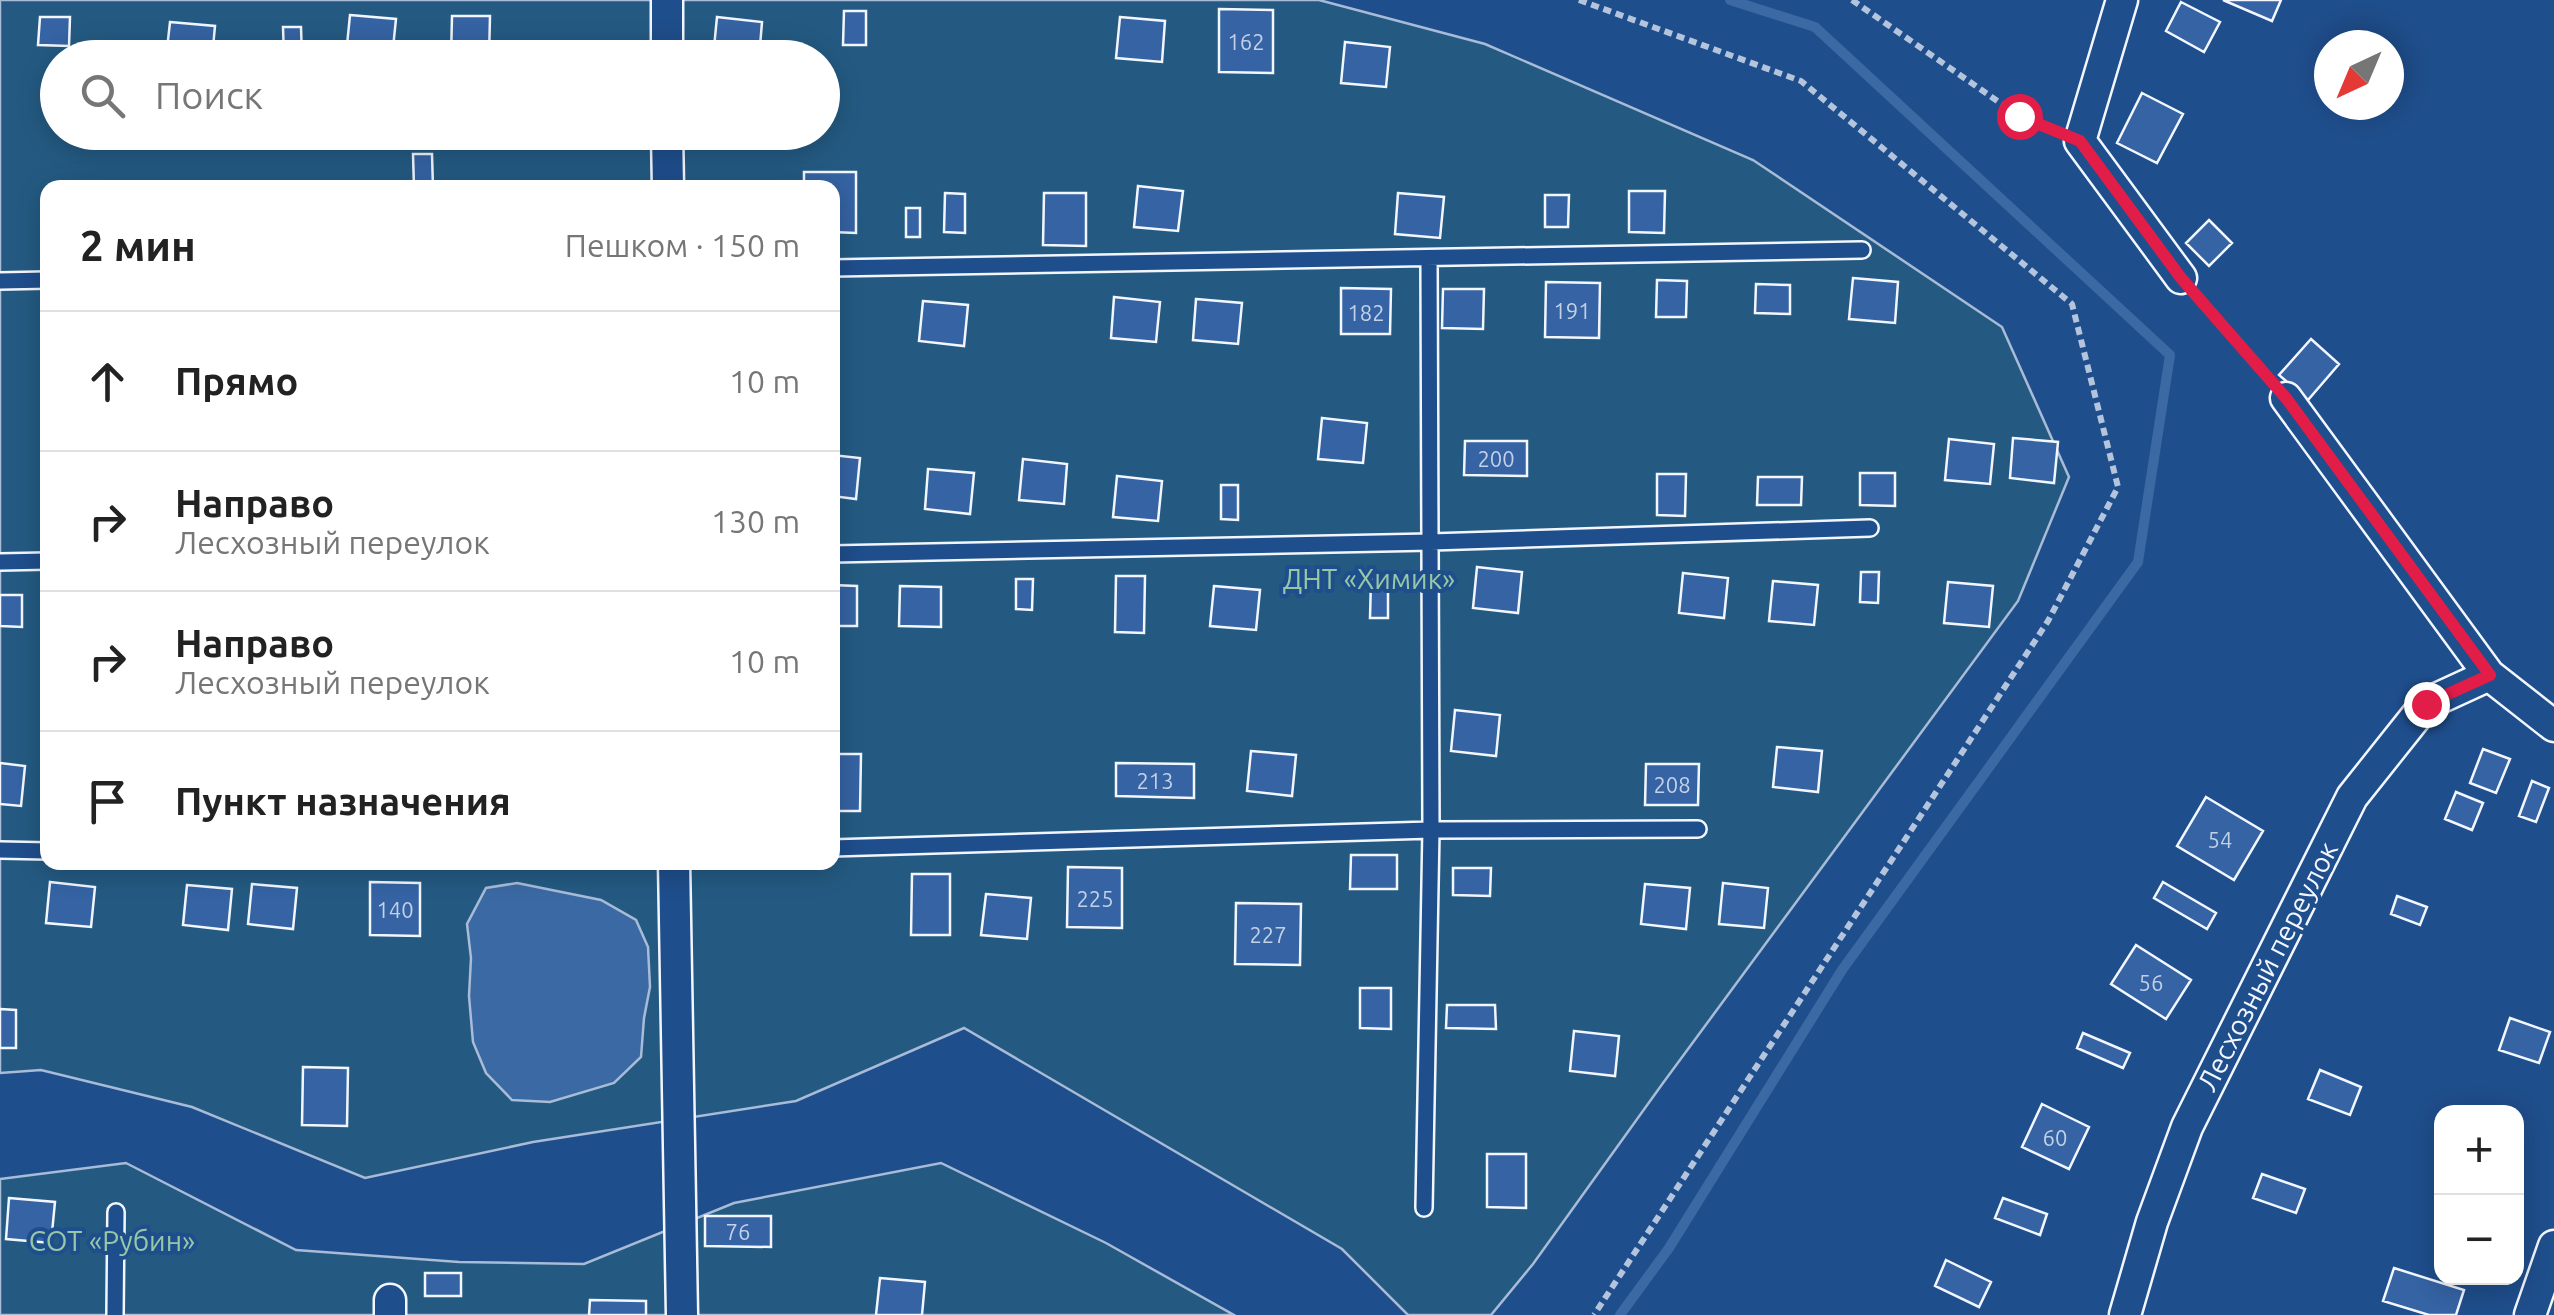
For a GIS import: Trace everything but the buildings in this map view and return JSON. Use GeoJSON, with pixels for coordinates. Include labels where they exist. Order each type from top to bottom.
{"type":"FeatureCollection","features":[{"type":"Feature","properties":{"kind":"street"},"geometry":{"type":"LineString","coordinates":[[667,0],[667,40]]}},
{"type":"Feature","properties":{"kind":"street"},"geometry":{"type":"LineString","coordinates":[[2122,0],[2080,141],[2181,278]]}},
{"type":"Feature","properties":{"kind":"street"},"geometry":{"type":"LineString","coordinates":[[668,150],[668,180]]}},
{"type":"Feature","properties":{"kind":"street"},"geometry":{"type":"LineString","coordinates":[[2286,398],[2490,675],[2554,726]]}},
{"type":"Feature","properties":{"kind":"street","name":"Лесхозный переулок"},"geometry":{"type":"LineString","coordinates":[[2125,1315],[2152,1222],[2187,1126],[2352,797],[2426,704],[2490,675]]}},
{"type":"Feature","properties":{"kind":"street"},"geometry":{"type":"LineString","coordinates":[[674,870],[682,1315]]}},
{"type":"Feature","properties":{"kind":"street"},"geometry":{"type":"LineString","coordinates":[[2530,1315],[2554,1246]]}},
{"type":"Feature","properties":{"kind":"lane"},"geometry":{"type":"LineString","coordinates":[[840,268],[1862,250]]}},
{"type":"Feature","properties":{"kind":"lane"},"geometry":{"type":"LineString","coordinates":[[1424,1208],[1431,830],[1429,259]]}},
{"type":"Feature","properties":{"kind":"lane"},"geometry":{"type":"LineString","coordinates":[[0,280],[40,280]]}},
{"type":"Feature","properties":{"kind":"lane"},"geometry":{"type":"LineString","coordinates":[[840,554],[1870,528]]}},
{"type":"Feature","properties":{"kind":"lane"},"geometry":{"type":"LineString","coordinates":[[0,562],[40,561]]}},
{"type":"Feature","properties":{"kind":"lane"},"geometry":{"type":"LineString","coordinates":[[840,848],[1431,830],[1698,829]]}},
{"type":"Feature","properties":{"kind":"lane"},"geometry":{"type":"LineString","coordinates":[[0,850],[40,850]]}},
{"type":"Feature","properties":{"kind":"lane"},"geometry":{"type":"LineString","coordinates":[[116,1212],[116,1315]]}},
{"type":"Feature","properties":{"kind":"path"},"geometry":{"type":"LineString","coordinates":[[1579,0],[1800,81],[2072,304],[2118,487],[2048,621],[1594,1315]]}},
{"type":"Feature","properties":{"kind":"path"},"geometry":{"type":"LineString","coordinates":[[1852,0],[2019,116],[2080,141]]}},
{"type":"Feature","properties":{"kind":"path"},"geometry":{"type":"LineString","coordinates":[[2181,278],[2286,398]]}},
{"type":"Feature","properties":{"kind":"green space","name":"ДНТ «Химик»"},"geometry":{"type":"Polygon","coordinates":[[[0,0],[1319,0],[1485,44],[1753,160],[2002,327],[2069,477],[2018,601],[1533,1264],[1491,1315],[1408,1315],[1342,1249],[964,1028],[796,1101],[533,1142],[365,1178],[192,1107],[41,1070],[0,1073],[0,0]]]}},
{"type":"Feature","properties":{"kind":"green space","name":"СОТ «Рубин»"},"geometry":{"type":"Polygon","coordinates":[[[126,1163],[296,1250],[459,1262],[584,1264],[734,1203],[941,1163],[1106,1243],[1234,1315],[0,1315],[0,1179],[126,1163]]]}},
{"type":"Feature","properties":{"kind":"shaded area"},"geometry":{"type":"Polygon","coordinates":[[[517,883],[601,900],[636,920],[648,947],[650,987],[641,1057],[614,1083],[550,1102],[512,1100],[486,1073],[473,1042],[467,924],[486,888],[517,883]]]}},
{"type":"Feature","properties":{"kind":"waterway"},"geometry":{"type":"LineString","coordinates":[[1620,1315],[1669,1248],[1842,970],[2138,562],[2170,355],[1815,27],[1730,0]]}},
{"type":"Feature","properties":{"kind":"route"},"geometry":{"type":"LineString","coordinates":[[2019,116],[2080,141],[2181,278],[2286,398],[2490,675],[2426,704]]}}]}
